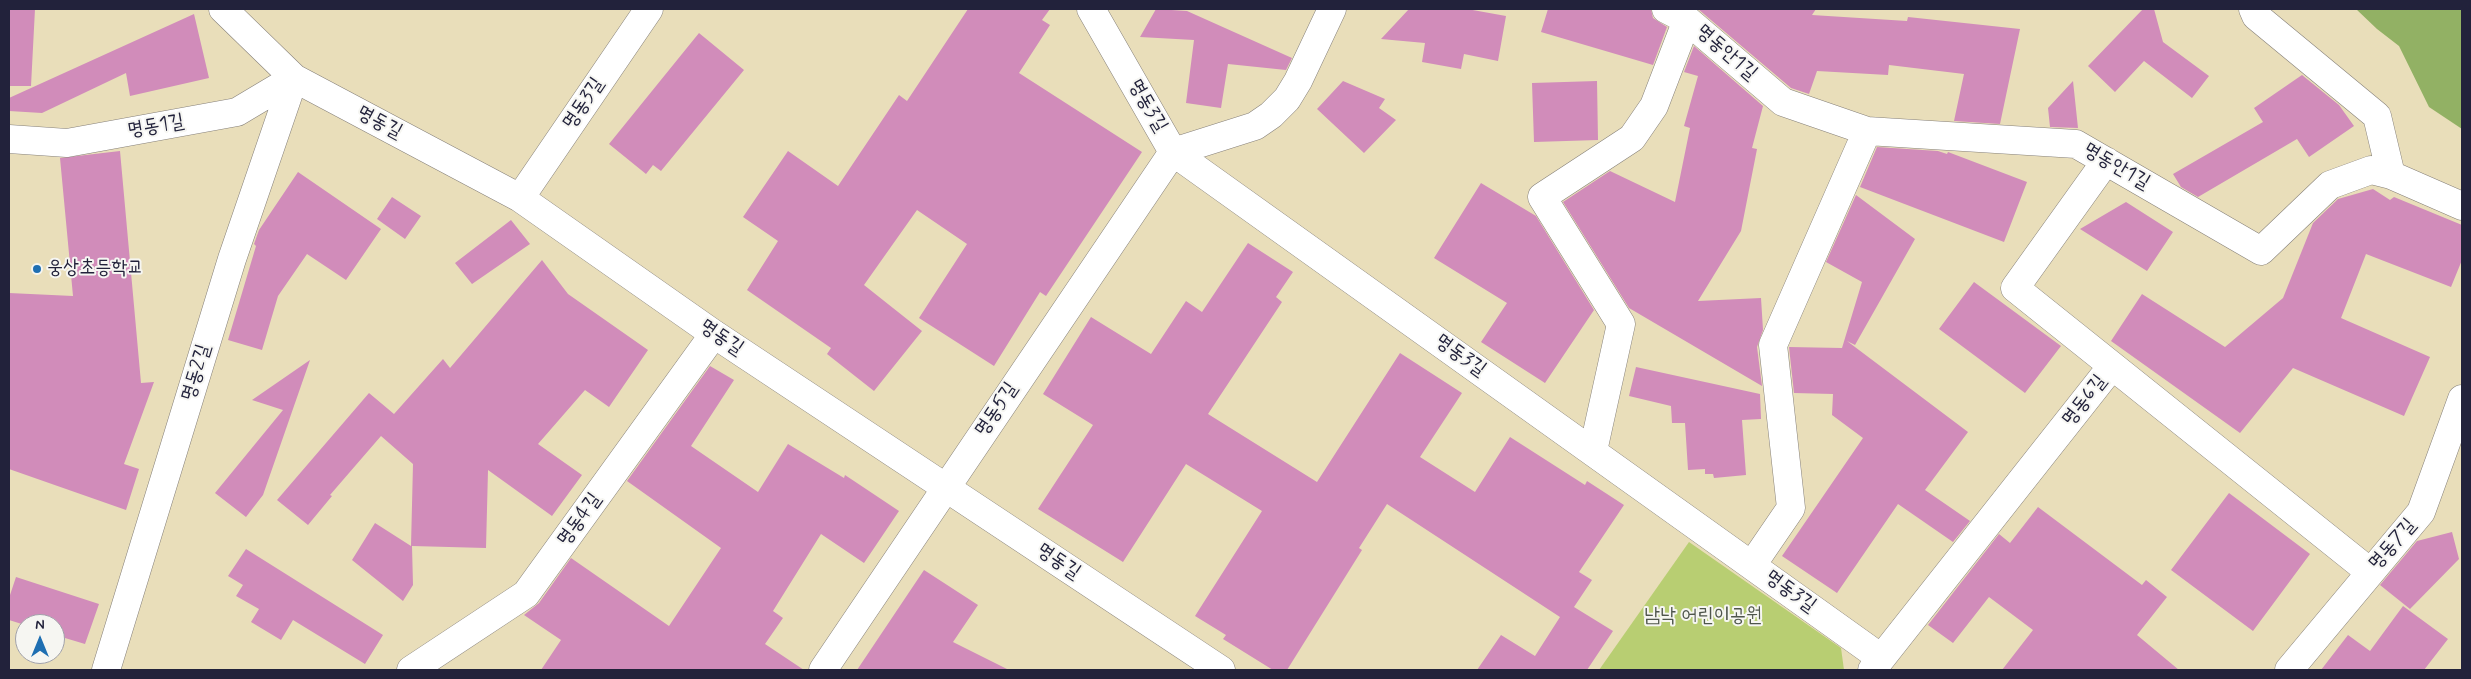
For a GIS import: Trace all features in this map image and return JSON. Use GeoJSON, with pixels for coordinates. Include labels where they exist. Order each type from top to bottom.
{"type":"FeatureCollection","features":[{"type":"Feature","properties":{"kind":"street","name":"명동길"},"geometry":{"type":"LineString","coordinates":[[223,9],[294,78],[520,198],[714,334],[1221,670]]}},
{"type":"Feature","properties":{"kind":"street","name":"명동3길"},"geometry":{"type":"LineString","coordinates":[[520,198],[649,9]]}},
{"type":"Feature","properties":{"kind":"street","name":"명동3길"},"geometry":{"type":"LineString","coordinates":[[1090,9],[1173,152],[1752,565],[1877,664]]}},
{"type":"Feature","properties":{"kind":"street"},"geometry":{"type":"LineString","coordinates":[[1173,152],[1234,134],[1254,126],[1271,115],[1287,99],[1298,81],[1332,9]]}},
{"type":"Feature","properties":{"kind":"street"},"geometry":{"type":"LineString","coordinates":[[2253,9],[2256,16],[2376,116],[2392,175]]}},
{"type":"Feature","properties":{"kind":"street"},"geometry":{"type":"LineString","coordinates":[[1593,451],[1621,324],[1542,197],[1632,138],[1654,106],[1676,14]]}},
{"type":"Feature","properties":{"kind":"street","name":"명동안1길"},"geometry":{"type":"LineString","coordinates":[[1676,14],[1783,102],[1867,131],[2076,144],[2262,251],[2330,185],[2371,170],[2392,175],[2462,206]]}},
{"type":"Feature","properties":{"kind":"street","name":"명동1길"},"geometry":{"type":"LineString","coordinates":[[9,140],[67,143],[237,112],[294,78]]}},
{"type":"Feature","properties":{"kind":"street","name":"명동2길"},"geometry":{"type":"LineString","coordinates":[[106,670],[232,259],[294,78]]}},
{"type":"Feature","properties":{"kind":"street"},"geometry":{"type":"LineString","coordinates":[[1752,565],[1791,508],[1773,345],[1867,131]]}},
{"type":"Feature","properties":{"kind":"street","name":"명동5길"},"geometry":{"type":"LineString","coordinates":[[823,670],[1173,152]]}},
{"type":"Feature","properties":{"kind":"street"},"geometry":{"type":"LineString","coordinates":[[2106,161],[2015,288],[2112,366]]}},
{"type":"Feature","properties":{"kind":"street","name":"명동4길"},"geometry":{"type":"LineString","coordinates":[[411,670],[526,594],[714,334]]}},
{"type":"Feature","properties":{"kind":"street","name":"명동6길"},"geometry":{"type":"LineString","coordinates":[[1877,664],[2112,366],[2370,572]]}},
{"type":"Feature","properties":{"kind":"street","name":"명동7길"},"geometry":{"type":"LineString","coordinates":[[2289,670],[2421,512],[2462,399]]}},
{"type":"Feature","properties":{"kind":"green space"},"geometry":{"type":"Polygon","coordinates":[[[2356,9],[2462,9],[2462,129],[2429,107],[2399,46],[2356,9]]]}},
{"type":"Feature","properties":{"kind":"green space","name":"남낙 어린이공원"},"geometry":{"type":"Polygon","coordinates":[[[1689,542],[1841,648],[1844,670],[1599,670],[1689,542]]]}},
{"type":"Feature","properties":{"kind":"building"},"geometry":{"type":"Polygon","coordinates":[[[9,9],[35,9],[31,86],[9,86],[9,9]]]}},
{"type":"Feature","properties":{"kind":"building"},"geometry":{"type":"Polygon","coordinates":[[[968,9],[1050,9],[1042,20],[1050,25],[1019,73],[1142,152],[1046,296],[1040,292],[994,366],[919,318],[967,244],[917,210],[864,285],[922,331],[874,391],[827,354],[831,348],[747,290],[778,241],[743,217],[788,151],[838,186],[899,95],[907,101],[968,9]]]}},
{"type":"Feature","properties":{"kind":"building"},"geometry":{"type":"Polygon","coordinates":[[[1156,9],[1187,11],[1292,58],[1286,70],[1228,64],[1221,108],[1186,103],[1194,40],[1140,37],[1156,9]]]}},
{"type":"Feature","properties":{"kind":"building"},"geometry":{"type":"Polygon","coordinates":[[[1409,9],[1467,9],[1506,16],[1498,61],[1464,54],[1461,69],[1422,62],[1425,43],[1381,39],[1409,9]]]}},
{"type":"Feature","properties":{"kind":"building"},"geometry":{"type":"Polygon","coordinates":[[[1548,9],[1651,9],[1653,18],[1667,27],[1653,65],[1541,32],[1548,9]]]}},
{"type":"Feature","properties":{"kind":"building"},"geometry":{"type":"Polygon","coordinates":[[[1698,9],[1816,9],[1812,15],[1907,21],[1908,17],[2020,29],[2000,124],[1954,121],[1964,74],[1889,65],[1888,75],[1817,71],[1809,94],[1791,88],[1698,9]]]}},
{"type":"Feature","properties":{"kind":"building"},"geometry":{"type":"Polygon","coordinates":[[[2143,9],[2154,9],[2163,42],[2209,76],[2192,98],[2144,61],[2115,92],[2088,66],[2143,9]]]}},
{"type":"Feature","properties":{"kind":"building"},"geometry":{"type":"Polygon","coordinates":[[[194,14],[209,78],[130,96],[126,73],[42,113],[9,111],[9,98],[194,14]]]}},
{"type":"Feature","properties":{"kind":"building"},"geometry":{"type":"Polygon","coordinates":[[[699,33],[744,70],[661,171],[653,165],[646,174],[609,144],[699,33]]]}},
{"type":"Feature","properties":{"kind":"building"},"geometry":{"type":"Polygon","coordinates":[[[1694,46],[1763,106],[1752,148],[1757,149],[1741,231],[1698,301],[1761,298],[1763,330],[1757,347],[1762,386],[1629,308],[1563,202],[1610,171],[1675,202],[1690,128],[1684,126],[1698,76],[1684,72],[1694,46]]]}},
{"type":"Feature","properties":{"kind":"building"},"geometry":{"type":"Polygon","coordinates":[[[2302,75],[2339,105],[2354,126],[2309,157],[2297,139],[2198,197],[2181,187],[2173,174],[2263,122],[2254,108],[2302,75]]]}},
{"type":"Feature","properties":{"kind":"building"},"geometry":{"type":"Polygon","coordinates":[[[1343,81],[1385,99],[1379,108],[1396,120],[1364,153],[1317,109],[1343,81]]]}},
{"type":"Feature","properties":{"kind":"building"},"geometry":{"type":"Polygon","coordinates":[[[1597,81],[1598,140],[1534,142],[1532,83],[1597,81]]]}},
{"type":"Feature","properties":{"kind":"building"},"geometry":{"type":"Polygon","coordinates":[[[2073,81],[2078,128],[2050,127],[2048,108],[2073,81]]]}},
{"type":"Feature","properties":{"kind":"building"},"geometry":{"type":"Polygon","coordinates":[[[1877,147],[1938,151],[1947,154],[1948,152],[2027,182],[2004,242],[1860,187],[1877,147]]]}},
{"type":"Feature","properties":{"kind":"building"},"geometry":{"type":"Polygon","coordinates":[[[120,151],[141,383],[154,382],[124,464],[139,469],[126,510],[9,469],[9,293],[73,296],[60,158],[120,151]]]}},
{"type":"Feature","properties":{"kind":"building"},"geometry":{"type":"Polygon","coordinates":[[[298,172],[381,229],[346,280],[307,254],[278,296],[262,350],[228,340],[259,230],[298,172]]]}},
{"type":"Feature","properties":{"kind":"building"},"geometry":{"type":"Polygon","coordinates":[[[1481,183],[1536,216],[1594,310],[1545,383],[1481,342],[1507,303],[1434,258],[1481,183]]]}},
{"type":"Feature","properties":{"kind":"building"},"geometry":{"type":"Polygon","coordinates":[[[2373,189],[2390,200],[2394,197],[2462,225],[2462,260],[2451,287],[2366,254],[2341,318],[2430,357],[2404,416],[2293,368],[2240,433],[2111,341],[2142,294],[2225,347],[2283,298],[2313,223],[2338,199],[2373,189]]]}},
{"type":"Feature","properties":{"kind":"building"},"geometry":{"type":"Polygon","coordinates":[[[1856,195],[1915,239],[1855,345],[1847,341],[1968,432],[1925,490],[1970,521],[1953,542],[1898,504],[1837,593],[1782,556],[1863,438],[1832,415],[1833,394],[1794,393],[1789,347],[1842,348],[1862,282],[1826,262],[1856,195]]]}},
{"type":"Feature","properties":{"kind":"building"},"geometry":{"type":"Polygon","coordinates":[[[392,197],[421,216],[405,239],[377,219],[392,197]]]}},
{"type":"Feature","properties":{"kind":"building"},"geometry":{"type":"Polygon","coordinates":[[[2126,202],[2173,232],[2147,271],[2080,229],[2126,202]]]}},
{"type":"Feature","properties":{"kind":"building"},"geometry":{"type":"Polygon","coordinates":[[[511,220],[530,244],[472,284],[455,263],[511,220]]]}},
{"type":"Feature","properties":{"kind":"building"},"geometry":{"type":"Polygon","coordinates":[[[1248,243],[1293,272],[1276,297],[1282,302],[1208,414],[1317,482],[1400,353],[1462,393],[1420,457],[1475,492],[1510,437],[1585,485],[1587,481],[1624,505],[1579,572],[1592,580],[1574,607],[1613,631],[1587,670],[1477,670],[1501,635],[1535,656],[1560,617],[1387,504],[1359,548],[1362,550],[1287,670],[1273,670],[1223,639],[1226,635],[1195,616],[1262,511],[1186,464],[1123,562],[1038,509],[1093,425],[1043,394],[1091,317],[1151,354],[1186,301],[1202,312],[1248,243]]]}},
{"type":"Feature","properties":{"kind":"building"},"geometry":{"type":"Polygon","coordinates":[[[542,260],[568,294],[648,350],[609,407],[585,390],[538,444],[582,475],[552,516],[488,470],[486,548],[412,546],[413,585],[403,601],[352,560],[375,523],[411,546],[413,464],[381,436],[330,495],[332,496],[308,525],[277,500],[369,393],[394,414],[443,359],[450,368],[542,260]]]}},
{"type":"Feature","properties":{"kind":"building"},"geometry":{"type":"Polygon","coordinates":[[[1974,282],[2061,346],[2025,393],[1939,329],[1974,282]]]}},
{"type":"Feature","properties":{"kind":"building"},"geometry":{"type":"Polygon","coordinates":[[[310,360],[263,495],[246,517],[215,493],[283,410],[252,400],[310,360]]]}},
{"type":"Feature","properties":{"kind":"building"},"geometry":{"type":"Polygon","coordinates":[[[710,366],[734,380],[691,446],[758,492],[788,444],[844,478],[845,475],[899,511],[864,563],[821,534],[773,611],[783,618],[765,644],[804,670],[541,670],[561,640],[524,615],[539,603],[571,558],[669,626],[721,548],[627,481],[710,366]]]}},
{"type":"Feature","properties":{"kind":"building"},"geometry":{"type":"Polygon","coordinates":[[[1636,367],[1760,394],[1761,419],[1742,420],[1746,475],[1714,478],[1713,474],[1705,474],[1705,469],[1688,470],[1685,423],[1672,423],[1671,406],[1629,396],[1636,367]]]}},
{"type":"Feature","properties":{"kind":"building"},"geometry":{"type":"Polygon","coordinates":[[[2229,493],[2310,554],[2253,631],[2171,570],[2229,493]]]}},
{"type":"Feature","properties":{"kind":"building"},"geometry":{"type":"Polygon","coordinates":[[[2038,507],[2142,585],[2146,580],[2167,597],[2137,635],[2179,670],[2002,670],[2033,630],[1989,597],[1953,643],[1928,625],[1999,534],[2010,543],[2038,507]]]}},
{"type":"Feature","properties":{"kind":"building"},"geometry":{"type":"Polygon","coordinates":[[[2452,532],[2459,559],[2410,609],[2380,585],[2417,541],[2452,532]]]}},
{"type":"Feature","properties":{"kind":"building"},"geometry":{"type":"Polygon","coordinates":[[[246,549],[383,635],[365,664],[293,620],[281,640],[251,622],[259,609],[236,596],[243,585],[228,576],[246,549]]]}},
{"type":"Feature","properties":{"kind":"building"},"geometry":{"type":"Polygon","coordinates":[[[924,570],[978,605],[953,642],[1009,670],[857,670],[924,570]]]}},
{"type":"Feature","properties":{"kind":"building"},"geometry":{"type":"Polygon","coordinates":[[[16,577],[99,604],[85,644],[65,638],[65,614],[15,614],[15,622],[9,620],[9,598],[16,577]]]}},
{"type":"Feature","properties":{"kind":"building"},"geometry":{"type":"Polygon","coordinates":[[[2403,606],[2448,639],[2424,670],[2321,670],[2348,635],[2370,651],[2403,606]]]}},
{"type":"Feature","properties":{"kind":"place","name":"웅상초등학교"},"geometry":{"type":"Point","coordinates":[37,269]}}]}
